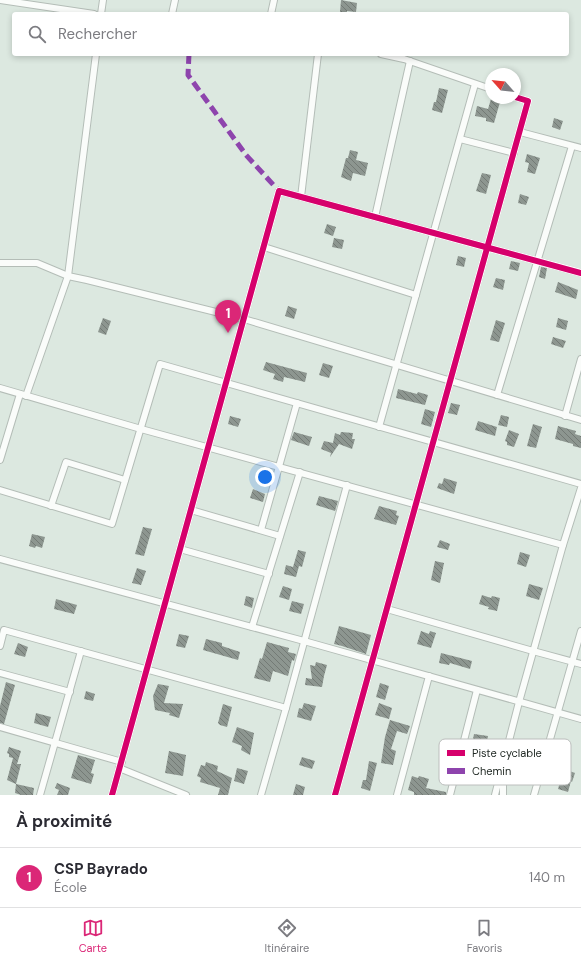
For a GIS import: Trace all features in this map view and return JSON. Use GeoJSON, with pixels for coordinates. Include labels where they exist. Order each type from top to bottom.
{"type":"FeatureCollection","features":[{"type":"Feature","properties":{"kind":"street"},"geometry":{"type":"LineString","coordinates":[[0,0],[81,12]]}},
{"type":"Feature","properties":{"kind":"street"},"geometry":{"type":"LineString","coordinates":[[102,12],[103,0]]}},
{"type":"Feature","properties":{"kind":"street"},"geometry":{"type":"LineString","coordinates":[[172,12],[175,0]]}},
{"type":"Feature","properties":{"kind":"street"},"geometry":{"type":"LineString","coordinates":[[272,12],[274,0]]}},
{"type":"Feature","properties":{"kind":"street"},"geometry":{"type":"LineString","coordinates":[[0,460],[68,276],[96,56]]}},
{"type":"Feature","properties":{"kind":"street"},"geometry":{"type":"LineString","coordinates":[[301,197],[318,56]]}},
{"type":"Feature","properties":{"kind":"street"},"geometry":{"type":"LineString","coordinates":[[389,56],[410,61],[485,87]]}},
{"type":"Feature","properties":{"kind":"street"},"geometry":{"type":"LineString","coordinates":[[375,217],[410,61]]}},
{"type":"Feature","properties":{"kind":"street"},"geometry":{"type":"LineString","coordinates":[[379,427],[475,84]]}},
{"type":"Feature","properties":{"kind":"street"},"geometry":{"type":"LineString","coordinates":[[336,795],[520,132],[528,101],[521,99]]}},
{"type":"Feature","properties":{"kind":"street"},"geometry":{"type":"LineString","coordinates":[[520,132],[581,148]]}},
{"type":"Feature","properties":{"kind":"street"},"geometry":{"type":"LineString","coordinates":[[460,139],[514,153]]}},
{"type":"Feature","properties":{"kind":"street"},"geometry":{"type":"LineString","coordinates":[[497,395],[572,146]]}},
{"type":"Feature","properties":{"kind":"street"},"geometry":{"type":"LineString","coordinates":[[112,795],[279,191],[581,273]]}},
{"type":"Feature","properties":{"kind":"street"},"geometry":{"type":"LineString","coordinates":[[264,247],[416,295]]}},
{"type":"Feature","properties":{"kind":"street"},"geometry":{"type":"LineString","coordinates":[[0,263],[37,263],[68,276],[244,319],[581,420]]}},
{"type":"Feature","properties":{"kind":"street"},"geometry":{"type":"LineString","coordinates":[[565,416],[581,359]]}},
{"type":"Feature","properties":{"kind":"street"},"geometry":{"type":"LineString","coordinates":[[0,490],[112,524],[160,364],[581,484]]}},
{"type":"Feature","properties":{"kind":"street"},"geometry":{"type":"LineString","coordinates":[[0,388],[141,429],[563,545]]}},
{"type":"Feature","properties":{"kind":"street"},"geometry":{"type":"LineString","coordinates":[[261,530],[297,403]]}},
{"type":"Feature","properties":{"kind":"street"},"geometry":{"type":"LineString","coordinates":[[51,506],[66,462],[125,480]]}},
{"type":"Feature","properties":{"kind":"street"},"geometry":{"type":"LineString","coordinates":[[252,627],[300,472]]}},
{"type":"Feature","properties":{"kind":"street"},"geometry":{"type":"LineString","coordinates":[[261,795],[347,485]]}},
{"type":"Feature","properties":{"kind":"street"},"geometry":{"type":"LineString","coordinates":[[510,739],[563,545],[581,488]]}},
{"type":"Feature","properties":{"kind":"street"},"geometry":{"type":"LineString","coordinates":[[191,510],[280,536]]}},
{"type":"Feature","properties":{"kind":"street"},"geometry":{"type":"LineString","coordinates":[[180,549],[269,574]]}},
{"type":"Feature","properties":{"kind":"street"},"geometry":{"type":"LineString","coordinates":[[0,560],[304,641],[581,719]]}},
{"type":"Feature","properties":{"kind":"street"},"geometry":{"type":"LineString","coordinates":[[387,609],[581,664]]}},
{"type":"Feature","properties":{"kind":"street"},"geometry":{"type":"LineString","coordinates":[[0,646],[4,630],[286,708]]}},
{"type":"Feature","properties":{"kind":"street"},"geometry":{"type":"LineString","coordinates":[[550,739],[581,631]]}},
{"type":"Feature","properties":{"kind":"street"},"geometry":{"type":"LineString","coordinates":[[40,795],[81,652]]}},
{"type":"Feature","properties":{"kind":"street"},"geometry":{"type":"LineString","coordinates":[[0,673],[70,692]]}},
{"type":"Feature","properties":{"kind":"street"},"geometry":{"type":"LineString","coordinates":[[397,795],[429,676]]}},
{"type":"Feature","properties":{"kind":"street"},"geometry":{"type":"LineString","coordinates":[[464,739],[477,690]]}},
{"type":"Feature","properties":{"kind":"street"},"geometry":{"type":"LineString","coordinates":[[0,727],[55,743],[120,765],[186,795]]}},
{"type":"Feature","properties":{"kind":"street"},"geometry":{"type":"LineString","coordinates":[[450,795],[453,785]]}},
{"type":"Feature","properties":{"kind":"street"},"geometry":{"type":"LineString","coordinates":[[495,795],[498,785]]}},
{"type":"Feature","properties":{"kind":"street"},"geometry":{"type":"LineString","coordinates":[[534,795],[537,785]]}},
{"type":"Feature","properties":{"kind":"building"},"geometry":{"type":"Polygon","coordinates":[[[341,0],[357,3],[356,12],[340,12],[341,0]]]}},
{"type":"Feature","properties":{"kind":"building"},"geometry":{"type":"Polygon","coordinates":[[[439,88],[448,90],[442,113],[432,110],[434,102],[436,102],[439,88]]]}},
{"type":"Feature","properties":{"kind":"building"},"geometry":{"type":"Polygon","coordinates":[[[490,104],[499,104],[494,123],[486,121],[486,118],[475,116],[477,106],[488,109],[490,104]]]}},
{"type":"Feature","properties":{"kind":"building"},"geometry":{"type":"Polygon","coordinates":[[[554,118],[563,121],[560,130],[552,127],[554,118]]]}},
{"type":"Feature","properties":{"kind":"building"},"geometry":{"type":"Polygon","coordinates":[[[350,150],[358,152],[356,160],[368,163],[365,176],[353,173],[351,181],[341,177],[346,158],[348,158],[350,150]]]}},
{"type":"Feature","properties":{"kind":"building"},"geometry":{"type":"Polygon","coordinates":[[[527,154],[540,158],[535,174],[527,172],[529,163],[525,162],[527,154]]]}},
{"type":"Feature","properties":{"kind":"building"},"geometry":{"type":"Polygon","coordinates":[[[482,173],[491,175],[486,194],[476,191],[482,173]]]}},
{"type":"Feature","properties":{"kind":"building"},"geometry":{"type":"Polygon","coordinates":[[[520,194],[529,197],[526,205],[518,203],[520,194]]]}},
{"type":"Feature","properties":{"kind":"building"},"geometry":{"type":"Polygon","coordinates":[[[327,224],[336,227],[333,236],[324,233],[327,224]]]}},
{"type":"Feature","properties":{"kind":"building"},"geometry":{"type":"Polygon","coordinates":[[[334,238],[344,240],[342,249],[332,247],[334,238]]]}},
{"type":"Feature","properties":{"kind":"building"},"geometry":{"type":"Polygon","coordinates":[[[458,256],[466,258],[464,267],[456,265],[458,256]]]}},
{"type":"Feature","properties":{"kind":"building"},"geometry":{"type":"Polygon","coordinates":[[[511,261],[520,263],[518,271],[509,269],[511,261]]]}},
{"type":"Feature","properties":{"kind":"building"},"geometry":{"type":"Polygon","coordinates":[[[541,267],[547,268],[545,279],[539,277],[541,267]]]}},
{"type":"Feature","properties":{"kind":"building"},"geometry":{"type":"Polygon","coordinates":[[[496,278],[505,280],[503,290],[493,287],[496,278]]]}},
{"type":"Feature","properties":{"kind":"building"},"geometry":{"type":"Polygon","coordinates":[[[558,282],[578,290],[576,299],[555,292],[558,282]]]}},
{"type":"Feature","properties":{"kind":"building"},"geometry":{"type":"Polygon","coordinates":[[[288,306],[297,309],[294,319],[285,316],[288,306]]]}},
{"type":"Feature","properties":{"kind":"building"},"geometry":{"type":"Polygon","coordinates":[[[103,318],[111,321],[106,335],[98,332],[103,318]]]}},
{"type":"Feature","properties":{"kind":"building"},"geometry":{"type":"Polygon","coordinates":[[[558,318],[568,321],[566,330],[556,327],[558,318]]]}},
{"type":"Feature","properties":{"kind":"building"},"geometry":{"type":"Polygon","coordinates":[[[496,320],[505,323],[499,342],[490,340],[496,320]]]}},
{"type":"Feature","properties":{"kind":"building"},"geometry":{"type":"Polygon","coordinates":[[[553,337],[566,341],[563,348],[551,344],[553,337]]]}},
{"type":"Feature","properties":{"kind":"building"},"geometry":{"type":"Polygon","coordinates":[[[266,362],[307,373],[305,382],[284,377],[283,382],[273,379],[275,374],[263,370],[266,362]]]}},
{"type":"Feature","properties":{"kind":"building"},"geometry":{"type":"Polygon","coordinates":[[[323,363],[333,366],[329,378],[319,375],[323,363]]]}},
{"type":"Feature","properties":{"kind":"building"},"geometry":{"type":"Polygon","coordinates":[[[398,389],[428,395],[425,405],[396,398],[398,389]]]}},
{"type":"Feature","properties":{"kind":"building"},"geometry":{"type":"Polygon","coordinates":[[[451,403],[460,405],[457,415],[448,413],[451,403]]]}},
{"type":"Feature","properties":{"kind":"building"},"geometry":{"type":"Polygon","coordinates":[[[425,409],[435,412],[431,427],[421,424],[425,409]]]}},
{"type":"Feature","properties":{"kind":"building"},"geometry":{"type":"Polygon","coordinates":[[[501,415],[509,417],[507,427],[498,425],[501,415]]]}},
{"type":"Feature","properties":{"kind":"building"},"geometry":{"type":"Polygon","coordinates":[[[230,416],[241,419],[238,427],[228,424],[230,416]]]}},
{"type":"Feature","properties":{"kind":"building"},"geometry":{"type":"Polygon","coordinates":[[[478,421],[497,427],[495,436],[475,430],[478,421]]]}},
{"type":"Feature","properties":{"kind":"building"},"geometry":{"type":"Polygon","coordinates":[[[533,424],[542,427],[536,448],[527,446],[533,424]]]}},
{"type":"Feature","properties":{"kind":"building"},"geometry":{"type":"Polygon","coordinates":[[[558,426],[576,431],[575,434],[581,436],[581,448],[555,439],[558,426]]]}},
{"type":"Feature","properties":{"kind":"building"},"geometry":{"type":"Polygon","coordinates":[[[509,430],[519,434],[514,447],[507,445],[507,442],[505,441],[509,430]]]}},
{"type":"Feature","properties":{"kind":"building"},"geometry":{"type":"Polygon","coordinates":[[[294,432],[312,437],[309,446],[291,440],[294,432]]]}},
{"type":"Feature","properties":{"kind":"building"},"geometry":{"type":"Polygon","coordinates":[[[341,432],[353,433],[352,439],[355,439],[352,449],[339,444],[330,457],[331,453],[321,449],[324,441],[333,443],[335,433],[340,435],[341,432]]]}},
{"type":"Feature","properties":{"kind":"building"},"geometry":{"type":"Polygon","coordinates":[[[444,478],[457,482],[454,494],[437,488],[439,483],[442,484],[444,478]]]}},
{"type":"Feature","properties":{"kind":"building"},"geometry":{"type":"Polygon","coordinates":[[[253,489],[265,494],[263,502],[250,498],[253,489]]]}},
{"type":"Feature","properties":{"kind":"building"},"geometry":{"type":"Polygon","coordinates":[[[319,496],[338,501],[335,511],[316,505],[319,496]]]}},
{"type":"Feature","properties":{"kind":"building"},"geometry":{"type":"Polygon","coordinates":[[[379,506],[397,511],[396,515],[399,516],[396,525],[374,519],[379,506]]]}},
{"type":"Feature","properties":{"kind":"building"},"geometry":{"type":"Polygon","coordinates":[[[143,527],[152,529],[144,556],[135,554],[143,527]]]}},
{"type":"Feature","properties":{"kind":"building"},"geometry":{"type":"Polygon","coordinates":[[[32,534],[45,537],[42,548],[29,546],[32,534]]]}},
{"type":"Feature","properties":{"kind":"building"},"geometry":{"type":"Polygon","coordinates":[[[440,540],[450,544],[448,550],[437,547],[440,540]]]}},
{"type":"Feature","properties":{"kind":"building"},"geometry":{"type":"Polygon","coordinates":[[[298,550],[306,552],[302,567],[299,566],[296,577],[284,574],[286,565],[293,567],[298,550]]]}},
{"type":"Feature","properties":{"kind":"building"},"geometry":{"type":"Polygon","coordinates":[[[520,552],[530,555],[526,567],[517,564],[520,552]]]}},
{"type":"Feature","properties":{"kind":"building"},"geometry":{"type":"Polygon","coordinates":[[[435,561],[444,563],[440,583],[431,580],[435,561]]]}},
{"type":"Feature","properties":{"kind":"building"},"geometry":{"type":"Polygon","coordinates":[[[137,568],[146,571],[141,585],[132,583],[137,568]]]}},
{"type":"Feature","properties":{"kind":"building"},"geometry":{"type":"Polygon","coordinates":[[[529,584],[543,588],[539,600],[526,596],[529,584]]]}},
{"type":"Feature","properties":{"kind":"building"},"geometry":{"type":"Polygon","coordinates":[[[283,586],[292,589],[289,600],[279,597],[283,586]]]}},
{"type":"Feature","properties":{"kind":"building"},"geometry":{"type":"Polygon","coordinates":[[[482,595],[491,598],[492,596],[500,598],[497,611],[488,609],[489,607],[479,604],[482,595]]]}},
{"type":"Feature","properties":{"kind":"building"},"geometry":{"type":"Polygon","coordinates":[[[246,596],[254,598],[252,608],[244,605],[246,596]]]}},
{"type":"Feature","properties":{"kind":"building"},"geometry":{"type":"Polygon","coordinates":[[[56,599],[77,605],[74,614],[54,609],[56,599]]]}},
{"type":"Feature","properties":{"kind":"building"},"geometry":{"type":"Polygon","coordinates":[[[292,601],[304,604],[301,614],[289,611],[292,601]]]}},
{"type":"Feature","properties":{"kind":"building"},"geometry":{"type":"Polygon","coordinates":[[[339,626],[371,635],[366,654],[334,644],[339,626]]]}},
{"type":"Feature","properties":{"kind":"building"},"geometry":{"type":"Polygon","coordinates":[[[421,631],[429,634],[430,631],[436,633],[431,648],[417,644],[421,631]]]}},
{"type":"Feature","properties":{"kind":"building"},"geometry":{"type":"Polygon","coordinates":[[[179,634],[189,636],[185,648],[176,646],[179,634]]]}},
{"type":"Feature","properties":{"kind":"building"},"geometry":{"type":"Polygon","coordinates":[[[206,639],[222,643],[222,646],[240,652],[238,660],[203,650],[206,639]]]}},
{"type":"Feature","properties":{"kind":"building"},"geometry":{"type":"Polygon","coordinates":[[[267,642],[289,648],[288,652],[296,654],[294,661],[292,660],[288,676],[273,671],[270,682],[254,678],[267,642]]]}},
{"type":"Feature","properties":{"kind":"building"},"geometry":{"type":"Polygon","coordinates":[[[18,643],[28,647],[25,657],[14,654],[18,643]]]}},
{"type":"Feature","properties":{"kind":"building"},"geometry":{"type":"Polygon","coordinates":[[[441,653],[472,661],[470,669],[450,663],[449,665],[439,663],[441,653]]]}},
{"type":"Feature","properties":{"kind":"building"},"geometry":{"type":"Polygon","coordinates":[[[316,662],[327,665],[322,687],[305,685],[306,678],[312,679],[310,665],[315,666],[316,662]]]}},
{"type":"Feature","properties":{"kind":"building"},"geometry":{"type":"Polygon","coordinates":[[[6,682],[15,685],[4,724],[0,723],[0,706],[6,682]]]}},
{"type":"Feature","properties":{"kind":"building"},"geometry":{"type":"Polygon","coordinates":[[[380,683],[389,686],[385,700],[376,697],[380,683]]]}},
{"type":"Feature","properties":{"kind":"building"},"geometry":{"type":"Polygon","coordinates":[[[158,684],[169,686],[164,703],[183,704],[179,718],[169,715],[170,713],[155,710],[153,696],[158,684]]]}},
{"type":"Feature","properties":{"kind":"building"},"geometry":{"type":"Polygon","coordinates":[[[86,691],[95,694],[93,701],[84,699],[86,691]]]}},
{"type":"Feature","properties":{"kind":"building"},"geometry":{"type":"Polygon","coordinates":[[[304,703],[316,706],[311,721],[297,717],[299,708],[302,709],[304,703]]]}},
{"type":"Feature","properties":{"kind":"building"},"geometry":{"type":"Polygon","coordinates":[[[379,703],[392,708],[389,719],[375,715],[379,703]]]}},
{"type":"Feature","properties":{"kind":"building"},"geometry":{"type":"Polygon","coordinates":[[[223,704],[232,707],[227,727],[218,723],[223,704]]]}},
{"type":"Feature","properties":{"kind":"building"},"geometry":{"type":"Polygon","coordinates":[[[36,713],[51,717],[48,727],[34,723],[36,713]]]}},
{"type":"Feature","properties":{"kind":"building"},"geometry":{"type":"Polygon","coordinates":[[[390,720],[410,726],[407,734],[397,731],[391,749],[396,751],[393,765],[381,763],[385,737],[390,720]]]}},
{"type":"Feature","properties":{"kind":"building"},"geometry":{"type":"Polygon","coordinates":[[[237,727],[254,733],[250,755],[241,750],[242,746],[232,742],[237,727]]]}},
{"type":"Feature","properties":{"kind":"building"},"geometry":{"type":"Polygon","coordinates":[[[474,734],[488,736],[488,739],[473,739],[474,734]]]}},
{"type":"Feature","properties":{"kind":"building"},"geometry":{"type":"Polygon","coordinates":[[[9,747],[21,751],[17,764],[21,764],[16,784],[7,780],[13,758],[9,757],[9,754],[7,753],[9,747]]]}},
{"type":"Feature","properties":{"kind":"building"},"geometry":{"type":"Polygon","coordinates":[[[169,751],[186,755],[183,776],[165,773],[169,751]]]}},
{"type":"Feature","properties":{"kind":"building"},"geometry":{"type":"Polygon","coordinates":[[[78,755],[95,760],[91,773],[94,774],[91,784],[71,778],[78,755]]]}},
{"type":"Feature","properties":{"kind":"building"},"geometry":{"type":"Polygon","coordinates":[[[302,757],[315,761],[312,769],[299,765],[302,757]]]}},
{"type":"Feature","properties":{"kind":"building"},"geometry":{"type":"Polygon","coordinates":[[[369,761],[377,763],[370,791],[361,788],[363,780],[366,780],[369,761]]]}},
{"type":"Feature","properties":{"kind":"building"},"geometry":{"type":"Polygon","coordinates":[[[206,762],[218,766],[217,771],[232,778],[228,795],[218,795],[220,788],[200,782],[201,778],[197,776],[201,765],[205,766],[206,762]]]}},
{"type":"Feature","properties":{"kind":"building"},"geometry":{"type":"Polygon","coordinates":[[[237,768],[248,771],[244,784],[234,781],[237,768]]]}},
{"type":"Feature","properties":{"kind":"building"},"geometry":{"type":"Polygon","coordinates":[[[571,772],[575,773],[572,782],[571,781],[571,772]]]}},
{"type":"Feature","properties":{"kind":"building"},"geometry":{"type":"Polygon","coordinates":[[[412,776],[418,778],[419,776],[429,779],[426,788],[446,792],[446,795],[414,795],[414,792],[408,790],[412,776]]]}},
{"type":"Feature","properties":{"kind":"building"},"geometry":{"type":"Polygon","coordinates":[[[57,783],[70,788],[68,795],[57,795],[59,790],[55,788],[57,783]]]}},
{"type":"Feature","properties":{"kind":"building"},"geometry":{"type":"Polygon","coordinates":[[[16,784],[34,788],[33,795],[21,795],[15,793],[16,784]]]}},
{"type":"Feature","properties":{"kind":"building"},"geometry":{"type":"Polygon","coordinates":[[[296,784],[305,787],[303,795],[293,795],[296,784]]]}},
{"type":"Feature","properties":{"kind":"building"},"geometry":{"type":"Polygon","coordinates":[[[559,785],[570,785],[568,792],[558,789],[559,785]]]}},
{"type":"Feature","properties":{"kind":"marked path"},"geometry":{"type":"LineString","coordinates":[[189,56],[188,75],[246,155],[279,191]]}},
{"type":"Feature","properties":{"kind":"cycle path"},"geometry":{"type":"LineString","coordinates":[[335,795],[528,101],[521,99]]}},
{"type":"Feature","properties":{"kind":"cycle path"},"geometry":{"type":"LineString","coordinates":[[112,795],[279,191],[581,273]]}},
{"type":"Feature","properties":{"kind":"place","name":"CSP Bayrado"},"geometry":{"type":"Point","coordinates":[228,333]}}]}
